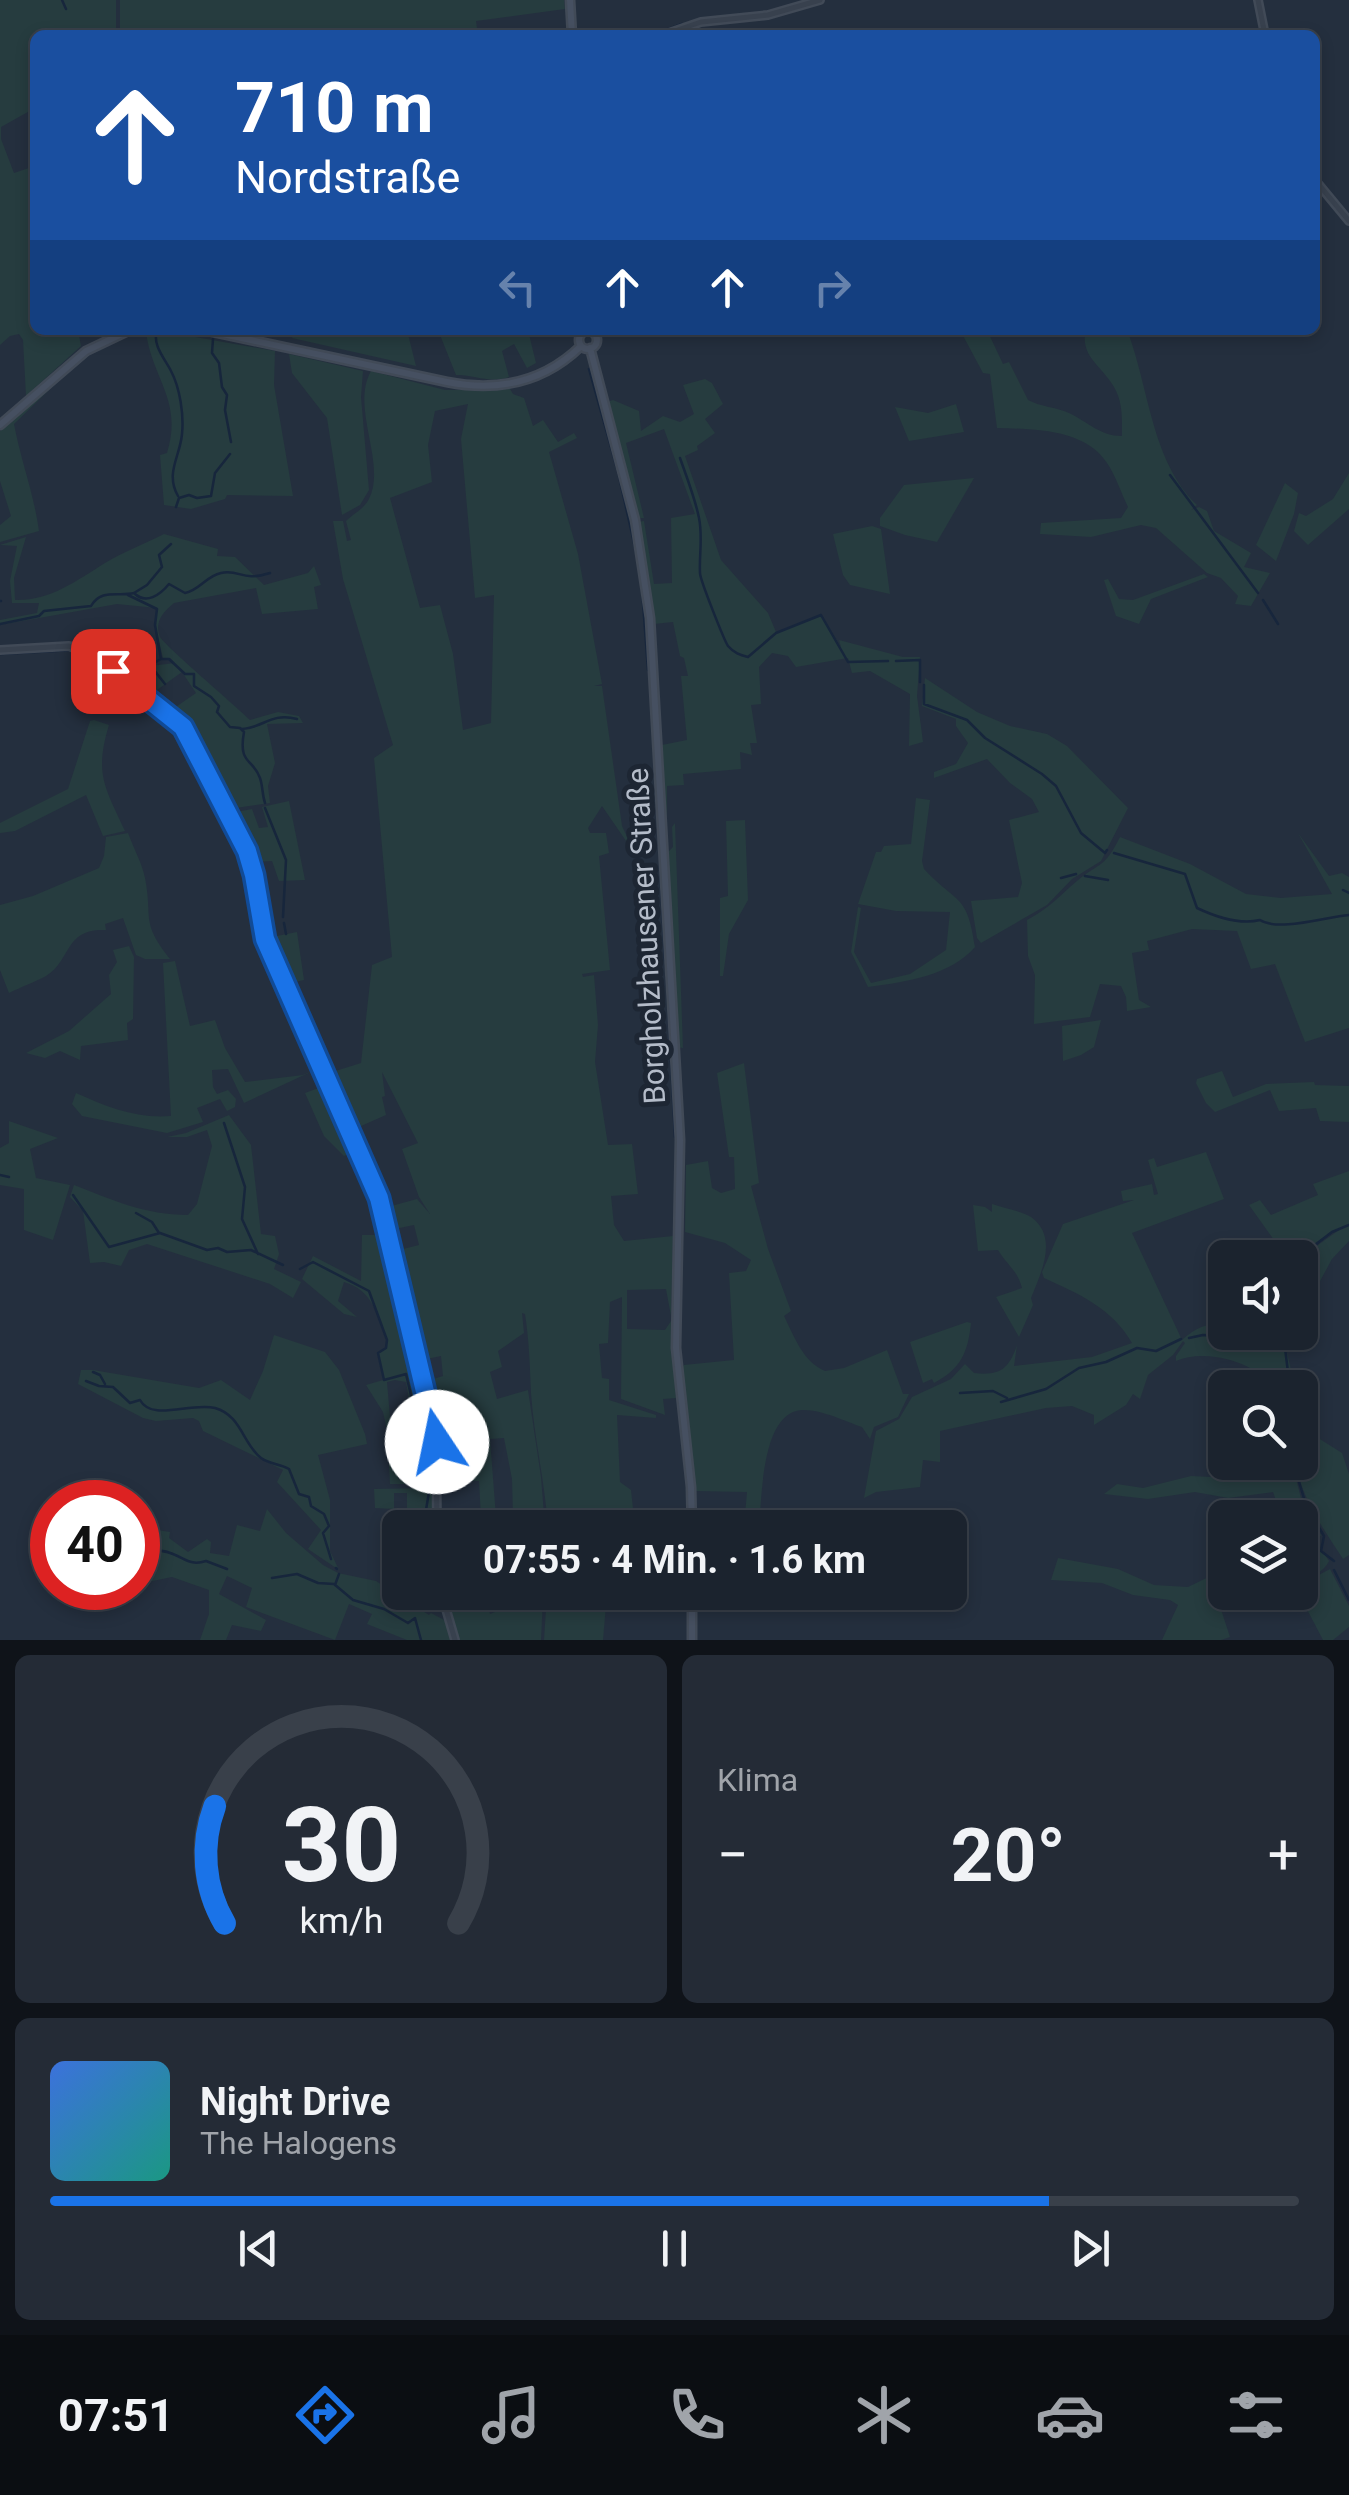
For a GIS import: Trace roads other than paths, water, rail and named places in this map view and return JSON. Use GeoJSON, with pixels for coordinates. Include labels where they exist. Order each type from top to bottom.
{"type":"FeatureCollection","features":[{"type":"Feature","properties":{"kind":"main road"},"geometry":{"type":"LineString","coordinates":[[570,0],[572,30]]}},
{"type":"Feature","properties":{"kind":"main road"},"geometry":{"type":"LineString","coordinates":[[0,425],[86,351],[120,335]]}},
{"type":"Feature","properties":{"kind":"main road"},"geometry":{"type":"LineString","coordinates":[[227,335],[487,387],[524,382],[555,367],[586,347],[582,335]]}},
{"type":"Feature","properties":{"kind":"main road","name":"Borgholzhausener Straße"},"geometry":{"type":"LineString","coordinates":[[592,335],[596,343],[586,347],[635,520],[650,618],[680,1140],[676,1348],[692,1510]]}},
{"type":"Feature","properties":{"kind":"main road"},"geometry":{"type":"LineString","coordinates":[[572,355],[593,362]]}},
{"type":"Feature","properties":{"kind":"main road"},"geometry":{"type":"LineString","coordinates":[[692,1610],[692,1640]]}},
{"type":"Feature","properties":{"kind":"street"},"geometry":{"type":"LineString","coordinates":[[678,30],[700,22],[768,16],[820,0]]}},
{"type":"Feature","properties":{"kind":"street"},"geometry":{"type":"LineString","coordinates":[[1258,0],[1264,30]]}},
{"type":"Feature","properties":{"kind":"street"},"geometry":{"type":"LineString","coordinates":[[1320,186],[1349,220]]}},
{"type":"Feature","properties":{"kind":"street"},"geometry":{"type":"LineString","coordinates":[[0,650],[69,646],[84,650],[183,727],[247,851],[265,939],[376,1190],[436,1428],[437,1510]]}},
{"type":"Feature","properties":{"kind":"street"},"geometry":{"type":"LineString","coordinates":[[446,1610],[455,1640]]}},
{"type":"Feature","properties":{"kind":"waterway"},"geometry":{"type":"LineString","coordinates":[[62,0],[66,9]]}},
{"type":"Feature","properties":{"kind":"waterway"},"geometry":{"type":"LineString","coordinates":[[666,30],[682,24]]}},
{"type":"Feature","properties":{"kind":"waterway"},"geometry":{"type":"LineString","coordinates":[[1320,182],[1349,216]]}},
{"type":"Feature","properties":{"kind":"waterway"},"geometry":{"type":"LineString","coordinates":[[156,335],[182,410],[182,434],[173,472],[178,496]]}},
{"type":"Feature","properties":{"kind":"waterway"},"geometry":{"type":"LineString","coordinates":[[213,339],[212,353],[219,363],[227,395],[225,410],[231,442]]}},
{"type":"Feature","properties":{"kind":"waterway"},"geometry":{"type":"LineString","coordinates":[[589,369],[637,556]]}},
{"type":"Feature","properties":{"kind":"waterway"},"geometry":{"type":"LineString","coordinates":[[176,507],[179,498],[211,496],[215,473],[230,454]]}},
{"type":"Feature","properties":{"kind":"waterway"},"geometry":{"type":"LineString","coordinates":[[680,458],[699,518],[701,578],[730,648],[748,657],[776,633],[821,615],[848,662],[888,661]]}},
{"type":"Feature","properties":{"kind":"waterway"},"geometry":{"type":"LineString","coordinates":[[1170,475],[1258,593]]}},
{"type":"Feature","properties":{"kind":"waterway"},"geometry":{"type":"LineString","coordinates":[[134,593],[162,567],[159,555],[171,544]]}},
{"type":"Feature","properties":{"kind":"waterway"},"geometry":{"type":"LineString","coordinates":[[0,624],[39,616],[44,611],[91,606],[105,595],[134,593],[148,598],[169,584],[185,593],[221,573],[270,573]]}},
{"type":"Feature","properties":{"kind":"waterway"},"geometry":{"type":"LineString","coordinates":[[642,589],[648,670]]}},
{"type":"Feature","properties":{"kind":"waterway"},"geometry":{"type":"LineString","coordinates":[[128,595],[157,609],[155,625],[161,659],[169,659],[185,674],[194,674],[194,686],[219,706],[217,712],[230,727],[244,732],[243,750],[260,778],[265,803]]}},
{"type":"Feature","properties":{"kind":"waterway"},"geometry":{"type":"LineString","coordinates":[[1263,600],[1278,624]]}},
{"type":"Feature","properties":{"kind":"waterway"},"geometry":{"type":"LineString","coordinates":[[0,654],[73,650]]}},
{"type":"Feature","properties":{"kind":"waterway"},"geometry":{"type":"LineString","coordinates":[[90,657],[102,667]]}},
{"type":"Feature","properties":{"kind":"waterway"},"geometry":{"type":"LineString","coordinates":[[161,659],[150,665],[165,684]]}},
{"type":"Feature","properties":{"kind":"waterway"},"geometry":{"type":"LineString","coordinates":[[896,661],[920,660],[920,682]]}},
{"type":"Feature","properties":{"kind":"waterway"},"geometry":{"type":"LineString","coordinates":[[114,666],[147,664]]}},
{"type":"Feature","properties":{"kind":"waterway"},"geometry":{"type":"LineString","coordinates":[[107,670],[131,689]]}},
{"type":"Feature","properties":{"kind":"waterway"},"geometry":{"type":"LineString","coordinates":[[924,685],[924,704],[967,720],[985,738],[1042,774],[1056,786],[1081,833],[1105,853],[1107,850]]}},
{"type":"Feature","properties":{"kind":"waterway"},"geometry":{"type":"LineString","coordinates":[[242,729],[280,717],[297,719]]}},
{"type":"Feature","properties":{"kind":"waterway"},"geometry":{"type":"LineString","coordinates":[[206,777],[224,811]]}},
{"type":"Feature","properties":{"kind":"waterway"},"geometry":{"type":"LineString","coordinates":[[265,808],[286,860],[283,917]]}},
{"type":"Feature","properties":{"kind":"waterway"},"geometry":{"type":"LineString","coordinates":[[226,814],[232,827]]}},
{"type":"Feature","properties":{"kind":"waterway"},"geometry":{"type":"LineString","coordinates":[[1114,853],[1185,874],[1197,908],[1228,919],[1279,925],[1349,915]]}},
{"type":"Feature","properties":{"kind":"waterway"},"geometry":{"type":"LineString","coordinates":[[660,866],[665,960]]}},
{"type":"Feature","properties":{"kind":"waterway"},"geometry":{"type":"LineString","coordinates":[[1061,878],[1076,874]]}},
{"type":"Feature","properties":{"kind":"waterway"},"geometry":{"type":"LineString","coordinates":[[1085,876],[1108,880]]}},
{"type":"Feature","properties":{"kind":"waterway"},"geometry":{"type":"LineString","coordinates":[[253,890],[260,933]]}},
{"type":"Feature","properties":{"kind":"waterway"},"geometry":{"type":"LineString","coordinates":[[1343,890],[1349,893]]}},
{"type":"Feature","properties":{"kind":"waterway"},"geometry":{"type":"LineString","coordinates":[[284,923],[286,934]]}},
{"type":"Feature","properties":{"kind":"waterway"},"geometry":{"type":"LineString","coordinates":[[263,942],[275,972]]}},
{"type":"Feature","properties":{"kind":"waterway"},"geometry":{"type":"LineString","coordinates":[[666,965],[675,1137]]}},
{"type":"Feature","properties":{"kind":"waterway"},"geometry":{"type":"LineString","coordinates":[[224,1123],[245,1187],[242,1219],[258,1254]]}},
{"type":"Feature","properties":{"kind":"waterway"},"geometry":{"type":"LineString","coordinates":[[0,1175],[9,1177]]}},
{"type":"Feature","properties":{"kind":"waterway"},"geometry":{"type":"LineString","coordinates":[[73,1195],[109,1247],[160,1233],[207,1250],[251,1250],[283,1265]]}},
{"type":"Feature","properties":{"kind":"waterway"},"geometry":{"type":"LineString","coordinates":[[136,1213],[152,1222],[159,1233]]}},
{"type":"Feature","properties":{"kind":"waterway"},"geometry":{"type":"LineString","coordinates":[[1318,1243],[1349,1225]]}},
{"type":"Feature","properties":{"kind":"waterway"},"geometry":{"type":"LineString","coordinates":[[300,1269],[313,1262],[369,1291],[387,1340],[386,1348],[378,1353],[384,1380],[406,1374],[422,1442],[429,1450],[429,1478]]}},
{"type":"Feature","properties":{"kind":"waterway"},"geometry":{"type":"LineString","coordinates":[[1189,1338],[1208,1335]]}},
{"type":"Feature","properties":{"kind":"waterway"},"geometry":{"type":"LineString","coordinates":[[1001,1402],[1046,1389],[1079,1368],[1106,1362],[1137,1348],[1156,1351],[1181,1339]]}},
{"type":"Feature","properties":{"kind":"waterway"},"geometry":{"type":"LineString","coordinates":[[1285,1350],[1288,1370]]}},
{"type":"Feature","properties":{"kind":"waterway"},"geometry":{"type":"LineString","coordinates":[[93,1372],[105,1384]]}},
{"type":"Feature","properties":{"kind":"waterway"},"geometry":{"type":"LineString","coordinates":[[86,1381],[113,1387],[130,1403],[140,1400],[153,1410],[205,1407],[231,1417],[261,1458],[289,1469],[299,1494],[309,1497],[311,1506],[324,1514],[329,1526],[323,1533],[331,1559]]}},
{"type":"Feature","properties":{"kind":"waterway"},"geometry":{"type":"LineString","coordinates":[[960,1393],[993,1391],[1007,1398]]}},
{"type":"Feature","properties":{"kind":"waterway"},"geometry":{"type":"LineString","coordinates":[[1298,1480],[1306,1505],[1324,1536],[1321,1551],[1334,1561]]}},
{"type":"Feature","properties":{"kind":"waterway"},"geometry":{"type":"LineString","coordinates":[[426,1510],[429,1492]]}},
{"type":"Feature","properties":{"kind":"waterway"},"geometry":{"type":"LineString","coordinates":[[160,1551],[227,1569]]}},
{"type":"Feature","properties":{"kind":"waterway"},"geometry":{"type":"LineString","coordinates":[[1334,1570],[1349,1600]]}},
{"type":"Feature","properties":{"kind":"waterway"},"geometry":{"type":"LineString","coordinates":[[272,1578],[297,1574],[318,1583],[334,1584],[353,1600],[384,1609],[408,1623],[415,1618],[421,1640]]}},
{"type":"Feature","properties":{"kind":"waterway"},"geometry":{"type":"LineString","coordinates":[[335,1585],[339,1574]]}}]}
